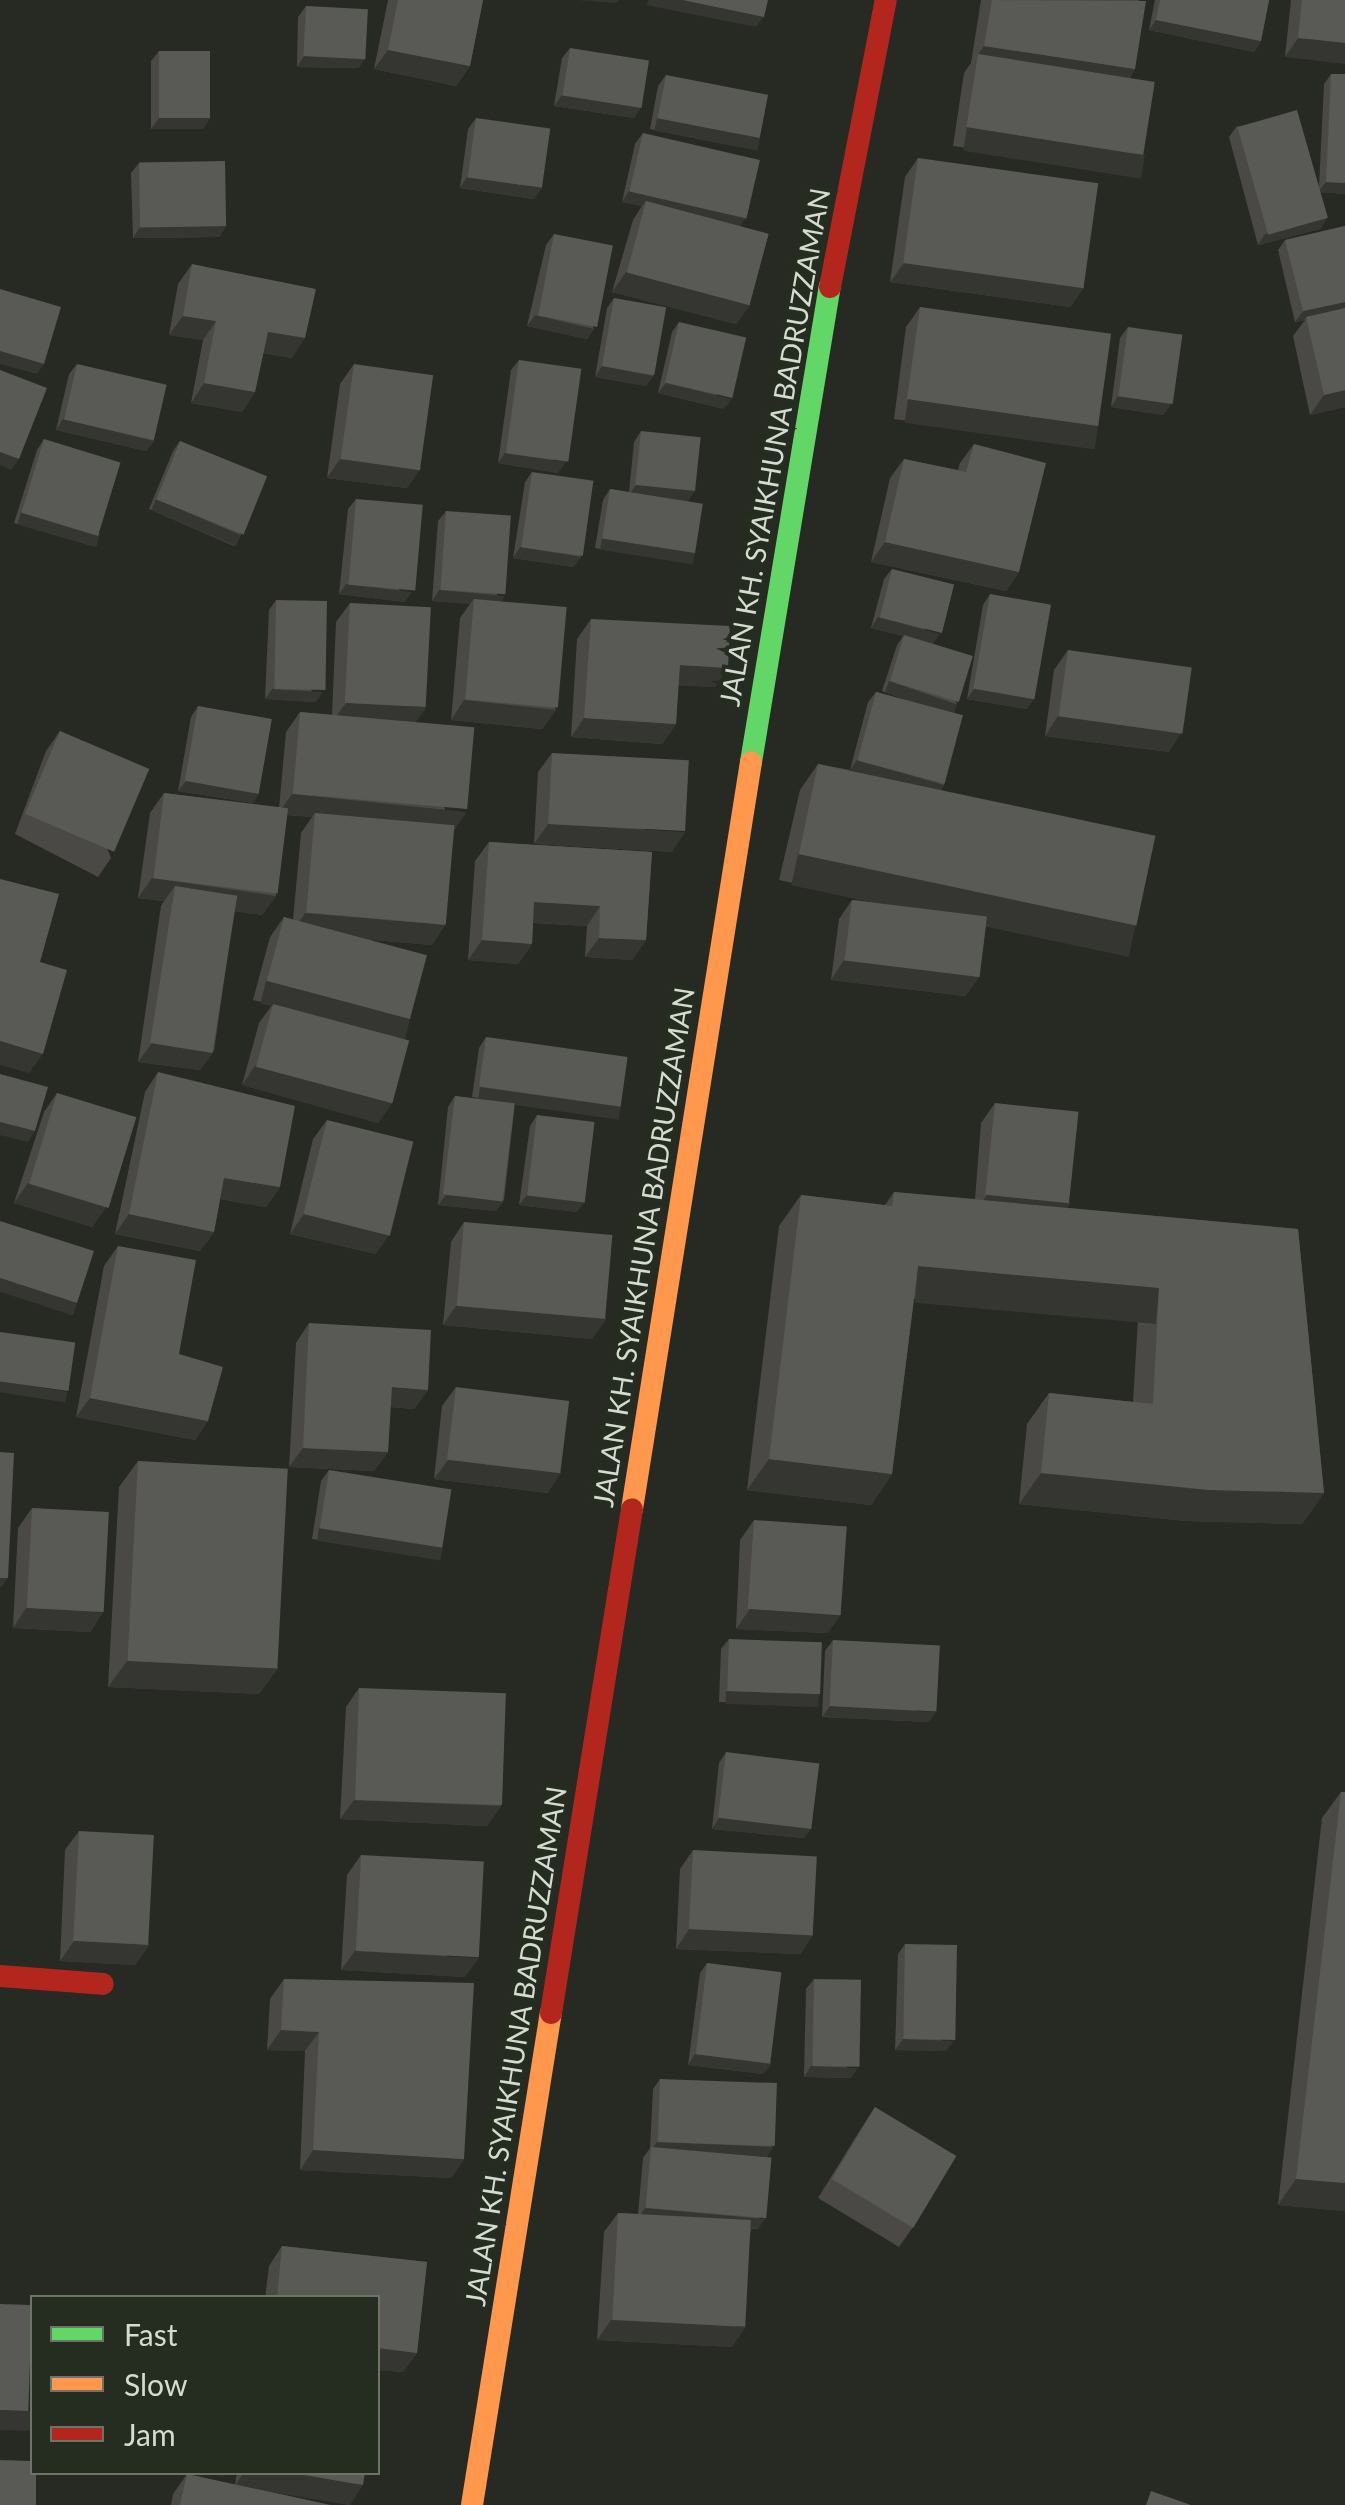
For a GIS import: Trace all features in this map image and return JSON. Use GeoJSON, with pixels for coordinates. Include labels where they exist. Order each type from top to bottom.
{"type":"FeatureCollection","features":[{"type":"Feature","properties":{"kind":"main road","name":"JALAN KH. SYAIKHUNA BADRUZZAMAN"},"geometry":{"type":"LineString","coordinates":[[472,2505],[816,358],[886,0]]}},
{"type":"Feature","properties":{"kind":"main road"},"geometry":{"type":"LineString","coordinates":[[0,1976],[103,1984]]}},
{"type":"Feature","properties":{"kind":"building"},"geometry":{"type":"Polygon","coordinates":[[[398,0],[483,0],[470,66],[388,50],[398,0]]]}},
{"type":"Feature","properties":{"kind":"building"},"geometry":{"type":"Polygon","coordinates":[[[682,0],[768,0],[764,17],[682,0]]]}},
{"type":"Feature","properties":{"kind":"building"},"geometry":{"type":"Polygon","coordinates":[[[992,0],[1146,1],[1135,69],[984,46],[992,0]]]}},
{"type":"Feature","properties":{"kind":"building"},"geometry":{"type":"Polygon","coordinates":[[[1160,0],[1269,0],[1261,41],[1156,20],[1160,0]]]}},
{"type":"Feature","properties":{"kind":"building"},"geometry":{"type":"Polygon","coordinates":[[[1302,0],[1345,0],[1345,43],[1298,38],[1302,0]]]}},
{"type":"Feature","properties":{"kind":"building"},"geometry":{"type":"Polygon","coordinates":[[[306,6],[368,9],[365,59],[303,56],[306,6]]]}},
{"type":"Feature","properties":{"kind":"building"},"geometry":{"type":"Polygon","coordinates":[[[570,48],[649,61],[642,108],[562,95],[570,48]]]}},
{"type":"Feature","properties":{"kind":"building"},"geometry":{"type":"Polygon","coordinates":[[[159,51],[210,51],[210,118],[159,118],[159,51]]]}},
{"type":"Feature","properties":{"kind":"building"},"geometry":{"type":"Polygon","coordinates":[[[978,54],[1155,82],[1143,155],[966,127],[978,54]]]}},
{"type":"Feature","properties":{"kind":"building"},"geometry":{"type":"Polygon","coordinates":[[[1331,74],[1345,74],[1345,183],[1326,182],[1331,74]]]}},
{"type":"Feature","properties":{"kind":"building"},"geometry":{"type":"Polygon","coordinates":[[[666,75],[768,95],[760,138],[658,118],[666,75]]]}},
{"type":"Feature","properties":{"kind":"building"},"geometry":{"type":"Polygon","coordinates":[[[1297,110],[1328,218],[1268,235],[1237,127],[1297,110]]]}},
{"type":"Feature","properties":{"kind":"building"},"geometry":{"type":"Polygon","coordinates":[[[476,118],[550,128],[542,188],[468,177],[476,118]]]}},
{"type":"Feature","properties":{"kind":"building"},"geometry":{"type":"Polygon","coordinates":[[[643,133],[760,160],[746,218],[630,191],[643,133]]]}},
{"type":"Feature","properties":{"kind":"building"},"geometry":{"type":"Polygon","coordinates":[[[918,158],[1098,183],[1083,288],[903,263],[918,158]]]}},
{"type":"Feature","properties":{"kind":"building"},"geometry":{"type":"Polygon","coordinates":[[[225,161],[226,226],[140,227],[139,163],[225,161]]]}},
{"type":"Feature","properties":{"kind":"building"},"geometry":{"type":"Polygon","coordinates":[[[646,201],[769,234],[750,305],[627,272],[646,201]]]}},
{"type":"Feature","properties":{"kind":"building"},"geometry":{"type":"Polygon","coordinates":[[[1345,226],[1345,302],[1303,311],[1285,240],[1345,226]]]}},
{"type":"Feature","properties":{"kind":"building"},"geometry":{"type":"Polygon","coordinates":[[[554,234],[613,245],[597,327],[538,315],[554,234]]]}},
{"type":"Feature","properties":{"kind":"building"},"geometry":{"type":"Polygon","coordinates":[[[192,264],[316,289],[305,338],[268,332],[255,392],[204,383],[216,321],[183,316],[192,264]]]}},
{"type":"Feature","properties":{"kind":"building"},"geometry":{"type":"Polygon","coordinates":[[[0,289],[61,307],[44,364],[0,351],[0,289]]]}},
{"type":"Feature","properties":{"kind":"building"},"geometry":{"type":"Polygon","coordinates":[[[614,298],[666,307],[654,375],[602,366],[614,298]]]}},
{"type":"Feature","properties":{"kind":"building"},"geometry":{"type":"Polygon","coordinates":[[[920,307],[1111,334],[1098,426],[907,399],[920,307]]]}},
{"type":"Feature","properties":{"kind":"building"},"geometry":{"type":"Polygon","coordinates":[[[1345,308],[1345,390],[1324,395],[1306,317],[1345,308]]]}},
{"type":"Feature","properties":{"kind":"building"},"geometry":{"type":"Polygon","coordinates":[[[679,322],[746,338],[732,398],[665,382],[679,322]]]}},
{"type":"Feature","properties":{"kind":"building"},"geometry":{"type":"Polygon","coordinates":[[[1128,327],[1182,335],[1173,404],[1118,396],[1128,327]]]}},
{"type":"Feature","properties":{"kind":"building"},"geometry":{"type":"Polygon","coordinates":[[[519,360],[581,369],[568,462],[506,453],[519,360]]]}},
{"type":"Feature","properties":{"kind":"building"},"geometry":{"type":"Polygon","coordinates":[[[77,364],[167,385],[154,440],[64,420],[77,364]]]}},
{"type":"Feature","properties":{"kind":"building"},"geometry":{"type":"Polygon","coordinates":[[[354,364],[433,375],[420,470],[341,459],[354,364]]]}},
{"type":"Feature","properties":{"kind":"building"},"geometry":{"type":"Polygon","coordinates":[[[0,370],[47,388],[19,459],[0,452],[0,370]]]}},
{"type":"Feature","properties":{"kind":"building"},"geometry":{"type":"Polygon","coordinates":[[[641,431],[701,437],[695,491],[635,485],[641,431]]]}},
{"type":"Feature","properties":{"kind":"building"},"geometry":{"type":"Polygon","coordinates":[[[44,439],[121,462],[98,536],[21,513],[44,439]]]}},
{"type":"Feature","properties":{"kind":"building"},"geometry":{"type":"Polygon","coordinates":[[[180,441],[267,476],[244,535],[156,499],[180,441]]]}},
{"type":"Feature","properties":{"kind":"building"},"geometry":{"type":"Polygon","coordinates":[[[974,444],[1046,463],[1019,572],[885,542],[904,459],[966,472],[974,444]]]}},
{"type":"Feature","properties":{"kind":"building"},"geometry":{"type":"Polygon","coordinates":[[[532,472],[593,481],[583,556],[521,547],[532,472]]]}},
{"type":"Feature","properties":{"kind":"building"},"geometry":{"type":"Polygon","coordinates":[[[610,489],[703,504],[695,553],[602,538],[610,489]]]}},
{"type":"Feature","properties":{"kind":"building"},"geometry":{"type":"Polygon","coordinates":[[[356,499],[423,505],[415,591],[349,585],[356,499]]]}},
{"type":"Feature","properties":{"kind":"building"},"geometry":{"type":"Polygon","coordinates":[[[446,511],[511,516],[505,594],[440,590],[446,511]]]}},
{"type":"Feature","properties":{"kind":"building"},"geometry":{"type":"Polygon","coordinates":[[[892,569],[954,584],[942,633],[880,618],[892,569]]]}},
{"type":"Feature","properties":{"kind":"building"},"geometry":{"type":"Polygon","coordinates":[[[990,594],[1051,605],[1034,699],[973,689],[990,594]]]}},
{"type":"Feature","properties":{"kind":"building"},"geometry":{"type":"Polygon","coordinates":[[[474,599],[567,607],[558,708],[465,700],[474,599]]]}},
{"type":"Feature","properties":{"kind":"building"},"geometry":{"type":"Polygon","coordinates":[[[276,600],[327,601],[325,690],[274,689],[276,600]]]}},
{"type":"Feature","properties":{"kind":"building"},"geometry":{"type":"Polygon","coordinates":[[[350,603],[431,607],[426,707],[345,703],[350,603]]]}},
{"type":"Feature","properties":{"kind":"building"},"geometry":{"type":"Polygon","coordinates":[[[591,619],[730,626],[728,668],[680,665],[676,724],[584,718],[591,619]]]}},
{"type":"Feature","properties":{"kind":"building"},"geometry":{"type":"Polygon","coordinates":[[[904,635],[973,656],[959,702],[890,681],[904,635]]]}},
{"type":"Feature","properties":{"kind":"building"},"geometry":{"type":"Polygon","coordinates":[[[1068,650],[1192,667],[1182,734],[1059,716],[1068,650]]]}},
{"type":"Feature","properties":{"kind":"building"},"geometry":{"type":"Polygon","coordinates":[[[876,692],[963,715],[945,784],[858,761],[876,692]]]}},
{"type":"Feature","properties":{"kind":"building"},"geometry":{"type":"Polygon","coordinates":[[[198,706],[272,719],[259,794],[185,781],[198,706]]]}},
{"type":"Feature","properties":{"kind":"building"},"geometry":{"type":"Polygon","coordinates":[[[300,712],[474,727],[467,809],[293,794],[300,712]]]}},
{"type":"Feature","properties":{"kind":"building"},"geometry":{"type":"Polygon","coordinates":[[[60,731],[149,769],[114,852],[25,814],[60,731]]]}},
{"type":"Feature","properties":{"kind":"building"},"geometry":{"type":"Polygon","coordinates":[[[552,753],[689,760],[685,831],[548,824],[552,753]]]}},
{"type":"Feature","properties":{"kind":"building"},"geometry":{"type":"Polygon","coordinates":[[[818,764],[1155,836],[1136,926],[799,854],[818,764]]]}},
{"type":"Feature","properties":{"kind":"building"},"geometry":{"type":"Polygon","coordinates":[[[164,793],[288,808],[278,894],[154,878],[164,793]]]}},
{"type":"Feature","properties":{"kind":"building"},"geometry":{"type":"Polygon","coordinates":[[[315,813],[454,825],[446,925],[306,913],[315,813]]]}},
{"type":"Feature","properties":{"kind":"building"},"geometry":{"type":"Polygon","coordinates":[[[489,842],[652,852],[646,940],[599,938],[600,906],[534,902],[532,944],[482,940],[489,842]]]}},
{"type":"Feature","properties":{"kind":"building"},"geometry":{"type":"Polygon","coordinates":[[[0,879],[59,894],[40,962],[67,970],[43,1054],[0,1041],[0,879]]]}},
{"type":"Feature","properties":{"kind":"building"},"geometry":{"type":"Polygon","coordinates":[[[175,886],[237,896],[212,1053],[150,1043],[175,886]]]}},
{"type":"Feature","properties":{"kind":"building"},"geometry":{"type":"Polygon","coordinates":[[[852,900],[987,917],[980,977],[845,961],[852,900]]]}},
{"type":"Feature","properties":{"kind":"building"},"geometry":{"type":"Polygon","coordinates":[[[284,917],[427,955],[410,1019],[267,981],[284,917]]]}},
{"type":"Feature","properties":{"kind":"building"},"geometry":{"type":"Polygon","coordinates":[[[273,1004],[409,1040],[392,1103],[256,1067],[273,1004]]]}},
{"type":"Feature","properties":{"kind":"building"},"geometry":{"type":"Polygon","coordinates":[[[486,1037],[628,1057],[621,1106],[479,1087],[486,1037]]]}},
{"type":"Feature","properties":{"kind":"building"},"geometry":{"type":"Polygon","coordinates":[[[158,1072],[295,1106],[280,1187],[224,1178],[214,1232],[129,1214],[158,1072]]]}},
{"type":"Feature","properties":{"kind":"building"},"geometry":{"type":"Polygon","coordinates":[[[0,1074],[48,1087],[35,1131],[0,1122],[0,1074]]]}},
{"type":"Feature","properties":{"kind":"building"},"geometry":{"type":"Polygon","coordinates":[[[57,1093],[136,1117],[109,1208],[29,1184],[57,1093]]]}},
{"type":"Feature","properties":{"kind":"building"},"geometry":{"type":"Polygon","coordinates":[[[455,1096],[515,1103],[502,1202],[443,1194],[455,1096]]]}},
{"type":"Feature","properties":{"kind":"building"},"geometry":{"type":"Polygon","coordinates":[[[995,1103],[1079,1112],[1069,1203],[985,1194],[995,1103]]]}},
{"type":"Feature","properties":{"kind":"building"},"geometry":{"type":"Polygon","coordinates":[[[537,1115],[595,1122],[585,1202],[527,1195],[537,1115]]]}},
{"type":"Feature","properties":{"kind":"building"},"geometry":{"type":"Polygon","coordinates":[[[327,1120],[413,1142],[390,1236],[304,1214],[327,1120]]]}},
{"type":"Feature","properties":{"kind":"building"},"geometry":{"type":"Polygon","coordinates":[[[894,1192],[1298,1229],[1324,1493],[1208,1490],[1041,1473],[1049,1393],[1153,1404],[1159,1288],[918,1266],[892,1474],[769,1459],[801,1195],[892,1206],[894,1192]]]}},
{"type":"Feature","properties":{"kind":"building"},"geometry":{"type":"Polygon","coordinates":[[[0,1221],[94,1251],[77,1303],[0,1278],[0,1221]]]}},
{"type":"Feature","properties":{"kind":"building"},"geometry":{"type":"Polygon","coordinates":[[[464,1222],[612,1235],[605,1319],[457,1306],[464,1222]]]}},
{"type":"Feature","properties":{"kind":"building"},"geometry":{"type":"Polygon","coordinates":[[[118,1246],[196,1260],[179,1354],[223,1367],[208,1421],[90,1398],[118,1246]]]}},
{"type":"Feature","properties":{"kind":"building"},"geometry":{"type":"Polygon","coordinates":[[[309,1323],[431,1330],[428,1390],[392,1387],[388,1452],[303,1448],[309,1323]]]}},
{"type":"Feature","properties":{"kind":"building"},"geometry":{"type":"Polygon","coordinates":[[[0,1332],[75,1343],[68,1391],[0,1381],[0,1332]]]}},
{"type":"Feature","properties":{"kind":"building"},"geometry":{"type":"Polygon","coordinates":[[[456,1387],[569,1401],[560,1473],[447,1459],[456,1387]]]}},
{"type":"Feature","properties":{"kind":"building"},"geometry":{"type":"Polygon","coordinates":[[[0,1452],[14,1453],[8,1578],[0,1578],[0,1452]]]}},
{"type":"Feature","properties":{"kind":"building"},"geometry":{"type":"Polygon","coordinates":[[[138,1461],[288,1469],[277,1669],[128,1661],[138,1461]]]}},
{"type":"Feature","properties":{"kind":"building"},"geometry":{"type":"Polygon","coordinates":[[[329,1470],[451,1489],[442,1548],[320,1528],[329,1470]]]}},
{"type":"Feature","properties":{"kind":"building"},"geometry":{"type":"Polygon","coordinates":[[[32,1508],[109,1512],[104,1612],[27,1608],[32,1508]]]}},
{"type":"Feature","properties":{"kind":"building"},"geometry":{"type":"Polygon","coordinates":[[[754,1520],[847,1526],[841,1615],[748,1609],[754,1520]]]}},
{"type":"Feature","properties":{"kind":"building"},"geometry":{"type":"Polygon","coordinates":[[[729,1639],[822,1642],[820,1694],[727,1691],[729,1639]]]}},
{"type":"Feature","properties":{"kind":"building"},"geometry":{"type":"Polygon","coordinates":[[[833,1640],[940,1646],[936,1712],[830,1706],[833,1640]]]}},
{"type":"Feature","properties":{"kind":"building"},"geometry":{"type":"Polygon","coordinates":[[[359,1688],[506,1693],[502,1805],[355,1800],[359,1688]]]}},
{"type":"Feature","properties":{"kind":"building"},"geometry":{"type":"Polygon","coordinates":[[[726,1752],[819,1763],[811,1829],[718,1818],[726,1752]]]}},
{"type":"Feature","properties":{"kind":"building"},"geometry":{"type":"Polygon","coordinates":[[[1341,1792],[1345,1792],[1345,2183],[1296,2179],[1341,1792]]]}},
{"type":"Feature","properties":{"kind":"building"},"geometry":{"type":"Polygon","coordinates":[[[79,1831],[154,1835],[148,1945],[73,1941],[79,1831]]]}},
{"type":"Feature","properties":{"kind":"building"},"geometry":{"type":"Polygon","coordinates":[[[693,1850],[817,1856],[813,1935],[689,1929],[693,1850]]]}},
{"type":"Feature","properties":{"kind":"building"},"geometry":{"type":"Polygon","coordinates":[[[361,1855],[484,1861],[479,1957],[356,1951],[361,1855]]]}},
{"type":"Feature","properties":{"kind":"building"},"geometry":{"type":"Polygon","coordinates":[[[905,1944],[957,1945],[955,2040],[903,2039],[905,1944]]]}},
{"type":"Feature","properties":{"kind":"building"},"geometry":{"type":"Polygon","coordinates":[[[707,1963],[781,1972],[770,2063],[696,2054],[707,1963]]]}},
{"type":"Feature","properties":{"kind":"building"},"geometry":{"type":"Polygon","coordinates":[[[284,1979],[474,1983],[464,2159],[313,2150],[319,2032],[281,2030],[284,1979]]]}},
{"type":"Feature","properties":{"kind":"building"},"geometry":{"type":"Polygon","coordinates":[[[814,1979],[861,1980],[859,2067],[812,2066],[814,1979]]]}},
{"type":"Feature","properties":{"kind":"building"},"geometry":{"type":"Polygon","coordinates":[[[660,2079],[777,2083],[775,2146],[658,2142],[660,2079]]]}},
{"type":"Feature","properties":{"kind":"building"},"geometry":{"type":"Polygon","coordinates":[[[875,2107],[956,2156],[913,2228],[832,2179],[875,2107]]]}},
{"type":"Feature","properties":{"kind":"building"},"geometry":{"type":"Polygon","coordinates":[[[651,2147],[772,2158],[766,2218],[646,2208],[651,2147]]]}},
{"type":"Feature","properties":{"kind":"building"},"geometry":{"type":"Polygon","coordinates":[[[618,2213],[751,2220],[745,2327],[612,2320],[618,2213]]]}},
{"type":"Feature","properties":{"kind":"building"},"geometry":{"type":"Polygon","coordinates":[[[282,2246],[427,2262],[417,2353],[380,2348],[380,2295],[277,2295],[282,2246]]]}},
{"type":"Feature","properties":{"kind":"building"},"geometry":{"type":"Polygon","coordinates":[[[0,2304],[30,2305],[28,2411],[0,2410],[0,2304]]]}},
{"type":"Feature","properties":{"kind":"building"},"geometry":{"type":"Polygon","coordinates":[[[0,2460],[30,2461],[30,2475],[36,2475],[36,2505],[0,2505],[0,2460]]]}},
{"type":"Feature","properties":{"kind":"building"},"geometry":{"type":"Polygon","coordinates":[[[187,2475],[192,2475],[330,2505],[180,2505],[187,2475]]]}},
{"type":"Feature","properties":{"kind":"building"},"geometry":{"type":"Polygon","coordinates":[[[305,2475],[365,2475],[363,2485],[305,2475]]]}},
{"type":"Feature","properties":{"kind":"building"},"geometry":{"type":"Polygon","coordinates":[[[1151,2491],[1191,2505],[1146,2505],[1151,2491]]]}},
{"type":"Feature","properties":{"kind":"traffic: fast"},"geometry":{"type":"LineString","coordinates":[[751,762],[830,287]]}},
{"type":"Feature","properties":{"kind":"traffic: slow"},"geometry":{"type":"LineString","coordinates":[[632,1509],[751,762]]}},
{"type":"Feature","properties":{"kind":"traffic: slow"},"geometry":{"type":"LineString","coordinates":[[472,2505],[551,2013]]}},
{"type":"Feature","properties":{"kind":"traffic: jam"},"geometry":{"type":"LineString","coordinates":[[830,287],[886,0]]}},
{"type":"Feature","properties":{"kind":"traffic: jam"},"geometry":{"type":"LineString","coordinates":[[551,2013],[632,1509]]}},
{"type":"Feature","properties":{"kind":"traffic: jam"},"geometry":{"type":"LineString","coordinates":[[0,1976],[103,1984]]}}]}
